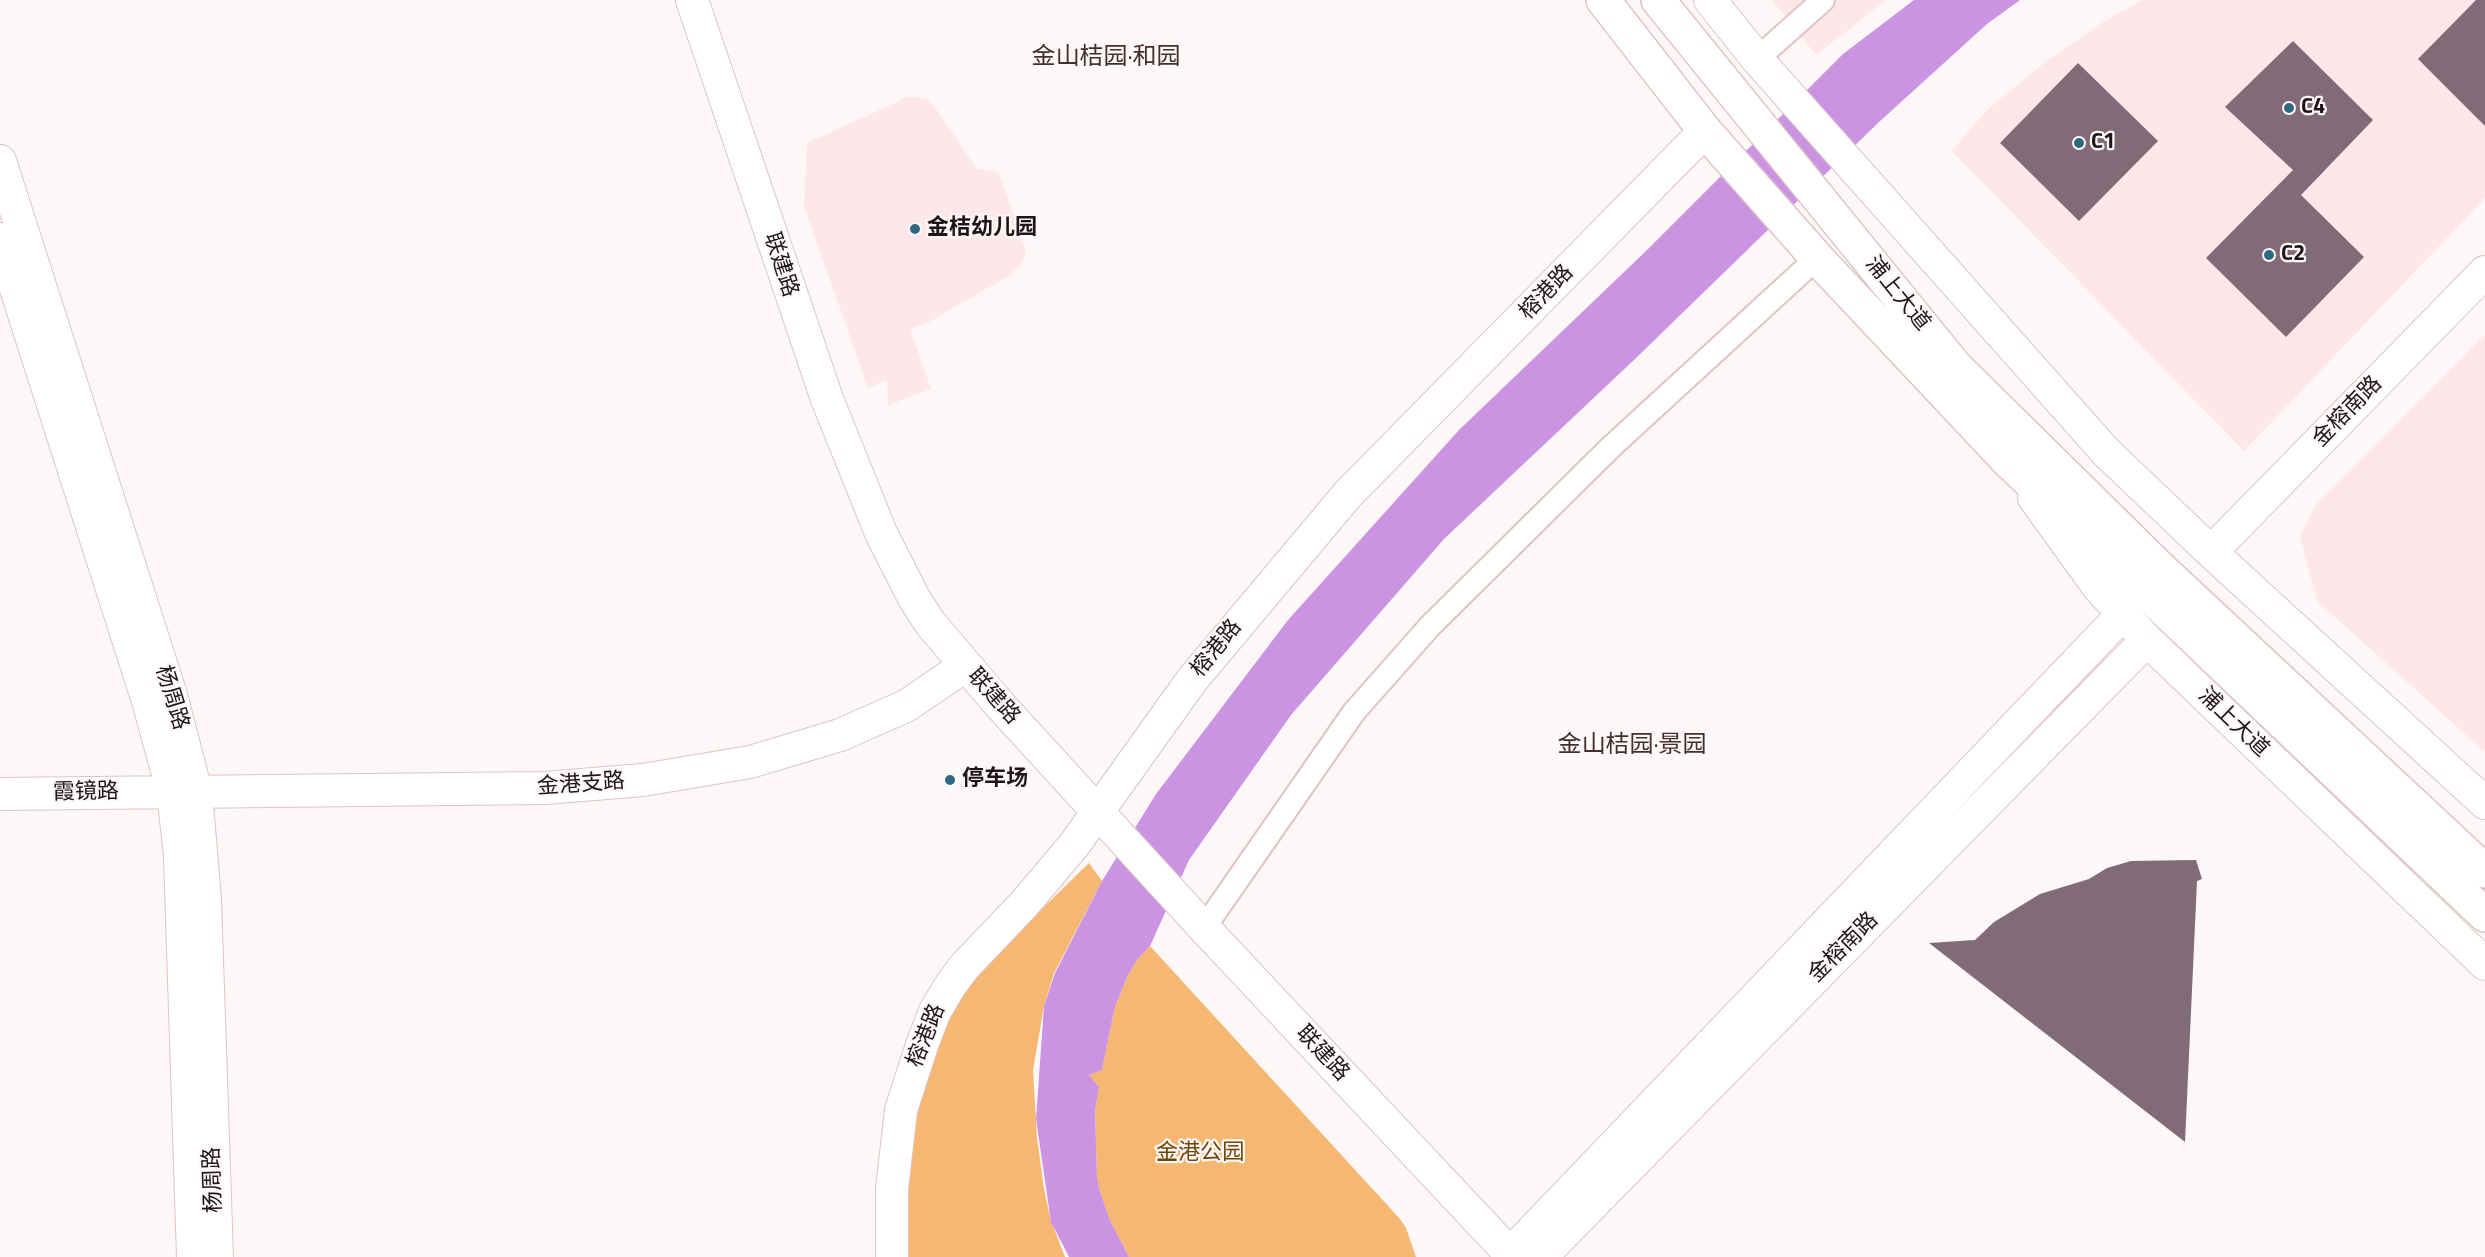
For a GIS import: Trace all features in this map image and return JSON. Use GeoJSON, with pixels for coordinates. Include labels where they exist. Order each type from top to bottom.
{"type":"FeatureCollection","features":[{"type":"Feature","properties":{"kind":"main road","name":"联建路"},"geometry":{"type":"LineString","coordinates":[[692,0],[804,338],[853,468],[881,533],[914,598],[930,623],[965,666],[1204,928],[1518,1256]]}},
{"type":"Feature","properties":{"kind":"main road","name":"浦上大道"},"geometry":{"type":"LineString","coordinates":[[1603,0],[1705,131],[1817,258],[2006,459],[2485,915]]}},
{"type":"Feature","properties":{"kind":"main road","name":"浦上大道"},"geometry":{"type":"LineString","coordinates":[[1658,0],[1955,366],[2159,567],[2485,871]]}},
{"type":"Feature","properties":{"kind":"main road"},"geometry":{"type":"LineString","coordinates":[[1710,0],[1757,59],[2106,452],[2211,552],[2485,803]]}},
{"type":"Feature","properties":{"kind":"main road","name":"榕港路"},"geometry":{"type":"LineString","coordinates":[[892,1257],[892,1190],[901,1110],[910,1077],[935,1011],[964,967],[1025,903],[1098,812],[1192,680],[1348,494],[1705,131]]}},
{"type":"Feature","properties":{"kind":"main road","name":"杨周路"},"geometry":{"type":"LineString","coordinates":[[0,161],[171,695],[184,792],[205,900],[217,1257]]}},
{"type":"Feature","properties":{"kind":"main road","name":"杨周路"},"geometry":{"type":"LineString","coordinates":[[0,239],[148,700],[184,792],[180,856],[194,1257]]}},
{"type":"Feature","properties":{"kind":"main road","name":"金榕南路"},"geometry":{"type":"LineString","coordinates":[[2211,552],[2485,272]]}},
{"type":"Feature","properties":{"kind":"main road","name":"浦上大道"},"geometry":{"type":"LineString","coordinates":[[2006,459],[2099,588],[2122,615],[2485,964]]}},
{"type":"Feature","properties":{"kind":"main road"},"geometry":{"type":"LineString","coordinates":[[1518,1256],[2122,615]]}},
{"type":"Feature","properties":{"kind":"main road","name":"金榕南路"},"geometry":{"type":"LineString","coordinates":[[1518,1256],[2147,640]]}},
{"type":"Feature","properties":{"kind":"main road","name":"金港支路"},"geometry":{"type":"LineString","coordinates":[[184,792],[545,788],[608,784],[703,771],[777,755],[849,731],[906,706],[965,666]]}},
{"type":"Feature","properties":{"kind":"main road","name":"霞镜路"},"geometry":{"type":"LineString","coordinates":[[0,794],[184,792]]}},
{"type":"Feature","properties":{"kind":"street"},"geometry":{"type":"LineString","coordinates":[[1757,59],[1823,0]]}},
{"type":"Feature","properties":{"kind":"street"},"geometry":{"type":"LineString","coordinates":[[1204,928],[1354,712],[1430,626],[1611,447],[1817,258]]}},
{"type":"Feature","properties":{"kind":"shaded area"},"geometry":{"type":"Polygon","coordinates":[[[1772,0],[1886,0],[1816,55],[1772,0]]]}},
{"type":"Feature","properties":{"kind":"shaded area"},"geometry":{"type":"Polygon","coordinates":[[[1914,0],[2020,0],[1987,24],[1879,122],[1635,359],[1444,539],[1291,715],[1189,860],[1150,946],[1137,960],[1128,975],[1115,1007],[1102,1070],[1089,1075],[1099,1087],[1095,1111],[1097,1177],[1100,1192],[1110,1220],[1129,1257],[1069,1257],[1051,1222],[1036,1119],[1044,1006],[1055,973],[1102,881],[1156,794],[1288,620],[1459,430],[1646,251],[1843,54],[1914,0]]]}},
{"type":"Feature","properties":{"kind":"shaded area"},"geometry":{"type":"Polygon","coordinates":[[[2142,0],[2485,0],[2485,198],[2244,451],[1952,151],[1986,111],[2043,64],[2100,24],[2142,0]]]}},
{"type":"Feature","properties":{"kind":"shaded area","name":"金桔幼儿园"},"geometry":{"type":"Polygon","coordinates":[[[908,97],[926,98],[937,110],[977,169],[999,173],[1026,252],[1021,264],[1010,275],[931,321],[910,329],[931,389],[888,405],[887,380],[868,388],[804,206],[807,143],[908,97]]]}},
{"type":"Feature","properties":{"kind":"shaded area"},"geometry":{"type":"Polygon","coordinates":[[[2485,335],[2485,752],[2317,601],[2300,536],[2315,506],[2485,335]]]}},
{"type":"Feature","properties":{"kind":"green space"},"geometry":{"type":"Polygon","coordinates":[[[1089,863],[1102,881],[1054,973],[1044,1006],[1033,1070],[1037,1138],[1044,1189],[1051,1221],[1065,1257],[904,1257],[904,1222],[914,1116],[929,1066],[950,1019],[976,973],[1089,863]]]}},
{"type":"Feature","properties":{"kind":"green space","name":"金港公园"},"geometry":{"type":"Polygon","coordinates":[[[1150,946],[1400,1219],[1406,1228],[1416,1257],[1129,1257],[1110,1220],[1100,1192],[1097,1177],[1095,1111],[1099,1087],[1089,1075],[1102,1070],[1115,1007],[1128,975],[1137,960],[1150,946]]]}},
{"type":"Feature","properties":{"kind":"building"},"geometry":{"type":"Polygon","coordinates":[[[2476,0],[2485,0],[2485,126],[2418,59],[2476,0]]]}},
{"type":"Feature","properties":{"kind":"building"},"geometry":{"type":"Polygon","coordinates":[[[2293,41],[2373,120],[2301,195],[2364,257],[2286,337],[2206,258],[2293,170],[2225,107],[2293,41]]]}},
{"type":"Feature","properties":{"kind":"building"},"geometry":{"type":"Polygon","coordinates":[[[2078,63],[2158,141],[2079,221],[2000,143],[2078,63]]]}},
{"type":"Feature","properties":{"kind":"building"},"geometry":{"type":"Polygon","coordinates":[[[2196,860],[2202,879],[2197,881],[2185,1142],[1929,943],[1975,940],[1994,922],[2040,894],[2089,879],[2107,868],[2131,861],[2196,860]]]}},
{"type":"Feature","properties":{"kind":"place","name":"C4"},"geometry":{"type":"Point","coordinates":[2289,108]}},
{"type":"Feature","properties":{"kind":"place","name":"C1"},"geometry":{"type":"Point","coordinates":[2079,143]}},
{"type":"Feature","properties":{"kind":"place","name":"金桔幼儿园"},"geometry":{"type":"Point","coordinates":[915,229]}},
{"type":"Feature","properties":{"kind":"place","name":"C2"},"geometry":{"type":"Point","coordinates":[2269,255]}},
{"type":"Feature","properties":{"kind":"place","name":"停车场"},"geometry":{"type":"Point","coordinates":[950,780]}},
{"type":"Feature","properties":{"kind":"district","name":"金山桔园·和园"},"geometry":{"type":"Point","coordinates":[1106,58]}},
{"type":"Feature","properties":{"kind":"district","name":"金山桔园·景园"},"geometry":{"type":"Point","coordinates":[1632,746]}}]}
